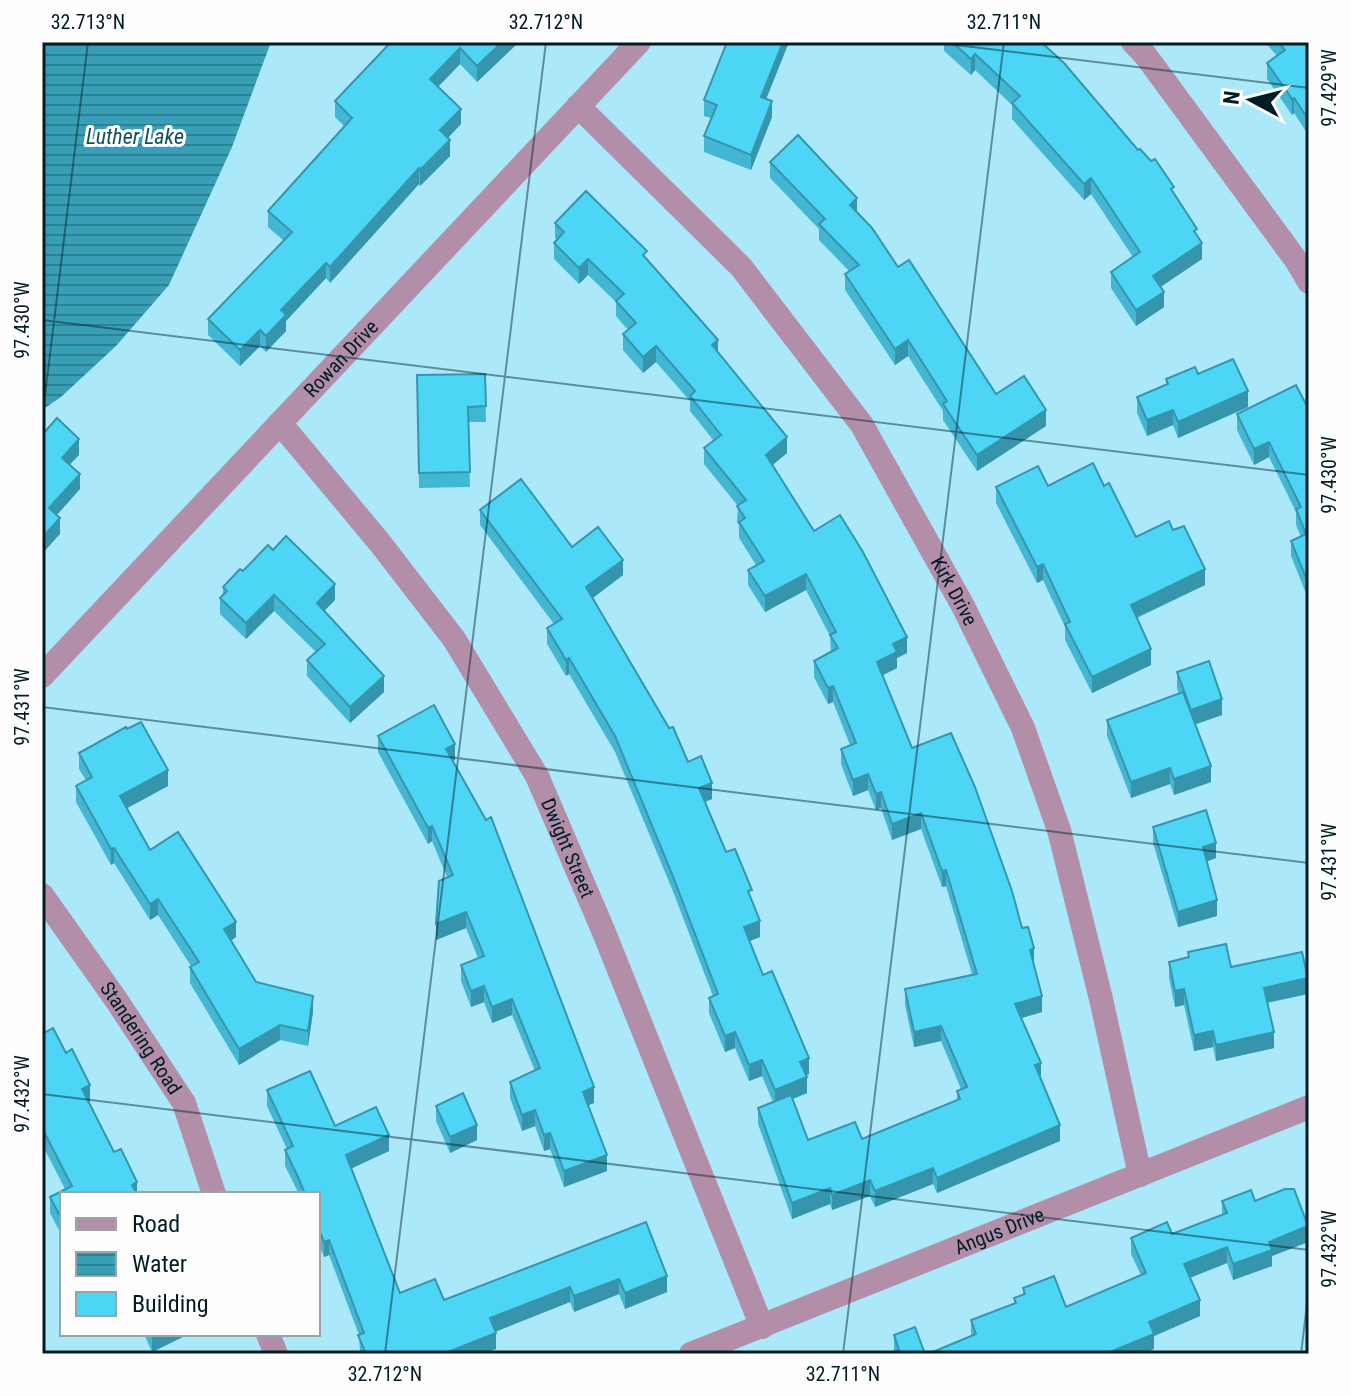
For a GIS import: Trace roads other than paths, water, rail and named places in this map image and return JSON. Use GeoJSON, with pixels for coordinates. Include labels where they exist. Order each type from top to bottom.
{"type":"FeatureCollection","features":[{"type":"Feature","properties":{"kind":"street","name":"Rowan Drive"},"geometry":{"type":"LineString","coordinates":[[42,676],[639,42]]}},
{"type":"Feature","properties":{"kind":"street"},"geometry":{"type":"LineString","coordinates":[[1133,42],[1296,260],[1309,282]]}},
{"type":"Feature","properties":{"kind":"street","name":"Kirk Drive"},"geometry":{"type":"LineString","coordinates":[[578,106],[750,279],[862,425],[963,606],[1023,728],[1059,830],[1140,1175]]}},
{"type":"Feature","properties":{"kind":"street","name":"Dwight Street"},"geometry":{"type":"LineString","coordinates":[[280,423],[380,543],[454,639],[537,776],[603,930],[762,1327]]}},
{"type":"Feature","properties":{"kind":"street","name":"Standering Road"},"geometry":{"type":"LineString","coordinates":[[42,895],[184,1103],[213,1192]]}},
{"type":"Feature","properties":{"kind":"street","name":"Angus Drive"},"geometry":{"type":"LineString","coordinates":[[691,1354],[1309,1107]]}},
{"type":"Feature","properties":{"kind":"water","name":"Luther Lake"},"geometry":{"type":"Polygon","coordinates":[[[42,42],[271,42],[232,147],[169,285],[116,346],[61,397],[42,410],[42,42]]]}}]}
